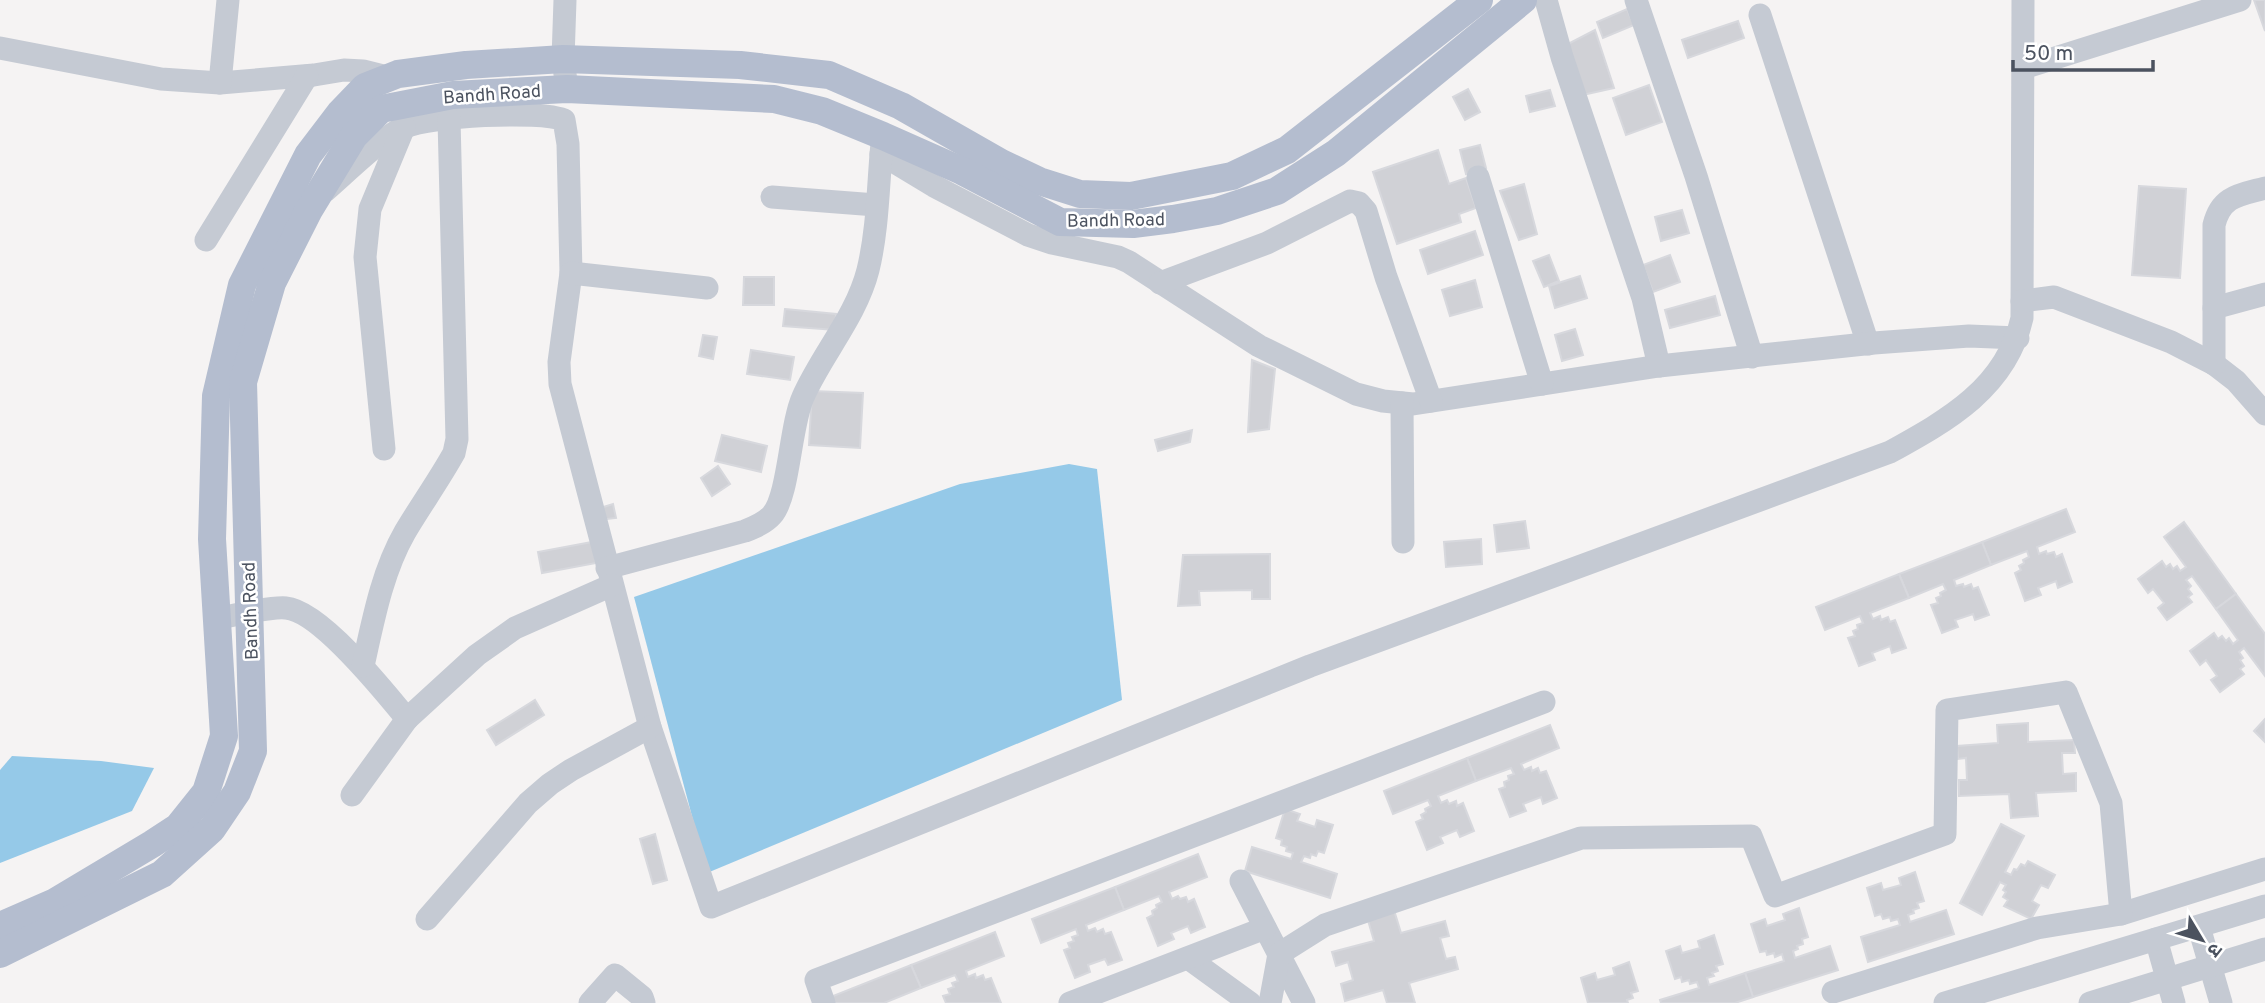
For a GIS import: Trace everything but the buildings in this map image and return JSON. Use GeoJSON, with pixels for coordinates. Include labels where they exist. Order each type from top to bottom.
{"type":"FeatureCollection","features":[{"type":"Feature","properties":{"kind":"main road","name":"Bandh Road"},"geometry":{"type":"LineString","coordinates":[[0,926],[55,902],[161,839],[178,827],[206,792],[224,736],[212,539],[216,396],[242,285],[308,155],[340,113],[365,87],[387,77],[466,65],[563,59],[740,65],[828,75],[901,106],[1001,163],[1039,181],[1080,194],[1130,196],[1232,176],[1287,150],[1479,0]]}},
{"type":"Feature","properties":{"kind":"main road","name":"Bandh Road"},"geometry":{"type":"LineString","coordinates":[[0,954],[162,874],[212,829],[237,792],[253,751],[243,383],[272,283],[315,200],[354,136],[381,108],[453,95],[566,89],[774,99],[822,111],[882,145],[962,171],[1060,222],[1133,224],[1217,211],[1277,191],[1336,153],[1523,0]]}},
{"type":"Feature","properties":{"kind":"main road"},"geometry":{"type":"LineString","coordinates":[[822,111],[828,75]]}},
{"type":"Feature","properties":{"kind":"street"},"geometry":{"type":"LineString","coordinates":[[220,83],[228,0]]}},
{"type":"Feature","properties":{"kind":"street"},"geometry":{"type":"LineString","coordinates":[[565,0],[563,59],[566,89]]}},
{"type":"Feature","properties":{"kind":"street"},"geometry":{"type":"LineString","coordinates":[[1546,0],[1562,57],[1643,298],[1659,366]]}},
{"type":"Feature","properties":{"kind":"street"},"geometry":{"type":"LineString","coordinates":[[1636,0],[1696,176],[1752,357]]}},
{"type":"Feature","properties":{"kind":"street"},"geometry":{"type":"LineString","coordinates":[[315,200],[404,127],[449,119],[508,115],[554,116],[564,120],[568,144],[571,273],[559,362],[560,384],[650,727],[711,907],[1310,666],[1890,452],[1944,422],[1977,395],[2004,365],[2018,338],[2022,318],[2023,0]]}},
{"type":"Feature","properties":{"kind":"street"},"geometry":{"type":"LineString","coordinates":[[2023,68],[2240,0]]}},
{"type":"Feature","properties":{"kind":"street"},"geometry":{"type":"LineString","coordinates":[[1759,15],[1868,344]]}},
{"type":"Feature","properties":{"kind":"street"},"geometry":{"type":"LineString","coordinates":[[0,48],[161,79],[220,83],[307,76],[344,70],[387,77]]}},
{"type":"Feature","properties":{"kind":"street"},"geometry":{"type":"LineString","coordinates":[[206,240],[307,76]]}},
{"type":"Feature","properties":{"kind":"street"},"geometry":{"type":"LineString","coordinates":[[363,666],[375,612],[393,558],[405,532],[454,453],[457,439],[449,119]]}},
{"type":"Feature","properties":{"kind":"street"},"geometry":{"type":"LineString","coordinates":[[384,449],[365,257],[370,209],[404,127]]}},
{"type":"Feature","properties":{"kind":"street"},"geometry":{"type":"LineString","coordinates":[[352,795],[407,719],[477,655],[515,628],[610,576],[745,531],[762,524],[774,514],[780,497],[795,418],[803,397],[858,301],[868,272],[873,247],[882,145],[1011,228],[1052,243],[1118,257],[1259,345],[1303,368],[1356,394],[1402,403],[1413,404],[1659,366],[1969,336],[2018,338]]}},
{"type":"Feature","properties":{"kind":"street"},"geometry":{"type":"LineString","coordinates":[[1478,177],[1542,384]]}},
{"type":"Feature","properties":{"kind":"street"},"geometry":{"type":"LineString","coordinates":[[2214,363],[2214,225],[2217,211],[2237,195],[2265,188]]}},
{"type":"Feature","properties":{"kind":"street"},"geometry":{"type":"LineString","coordinates":[[772,197],[876,205]]}},
{"type":"Feature","properties":{"kind":"street"},"geometry":{"type":"LineString","coordinates":[[1160,283],[1267,243],[1336,206],[1350,201],[1359,203],[1366,211],[1386,277],[1431,401]]}},
{"type":"Feature","properties":{"kind":"street"},"geometry":{"type":"LineString","coordinates":[[571,273],[707,288]]}},
{"type":"Feature","properties":{"kind":"street"},"geometry":{"type":"LineString","coordinates":[[2214,308],[2265,294]]}},
{"type":"Feature","properties":{"kind":"street"},"geometry":{"type":"LineString","coordinates":[[2022,301],[2054,297],[2137,327],[2214,363],[2236,381],[2265,414]]}},
{"type":"Feature","properties":{"kind":"street"},"geometry":{"type":"LineString","coordinates":[[1402,403],[1403,542]]}},
{"type":"Feature","properties":{"kind":"street"},"geometry":{"type":"LineString","coordinates":[[217,618],[286,608],[301,613],[316,623],[363,666],[407,719]]}},
{"type":"Feature","properties":{"kind":"street"},"geometry":{"type":"LineString","coordinates":[[1270,1003],[1279,954],[1325,925],[1581,838],[1751,836],[1775,896],[1945,834],[1947,710],[2066,692],[2111,803],[2121,914]]}},
{"type":"Feature","properties":{"kind":"street"},"geometry":{"type":"LineString","coordinates":[[824,1003],[816,980],[1545,702]]}},
{"type":"Feature","properties":{"kind":"street"},"geometry":{"type":"LineString","coordinates":[[427,919],[528,803],[550,784],[650,727]]}},
{"type":"Feature","properties":{"kind":"street"},"geometry":{"type":"LineString","coordinates":[[1833,992],[2037,928],[2121,914],[2265,869]]}},
{"type":"Feature","properties":{"kind":"street"},"geometry":{"type":"LineString","coordinates":[[1241,881],[1304,1003]]}},
{"type":"Feature","properties":{"kind":"street"},"geometry":{"type":"LineString","coordinates":[[1945,1003],[2265,906]]}},
{"type":"Feature","properties":{"kind":"street"},"geometry":{"type":"LineString","coordinates":[[2199,927],[2221,1003]]}},
{"type":"Feature","properties":{"kind":"street"},"geometry":{"type":"LineString","coordinates":[[1070,1003],[1265,928]]}},
{"type":"Feature","properties":{"kind":"street"},"geometry":{"type":"LineString","coordinates":[[2155,939],[2174,1003]]}},
{"type":"Feature","properties":{"kind":"street"},"geometry":{"type":"LineString","coordinates":[[2090,1003],[2265,949]]}},
{"type":"Feature","properties":{"kind":"street"},"geometry":{"type":"LineString","coordinates":[[1188,958],[1250,1003]]}},
{"type":"Feature","properties":{"kind":"street"},"geometry":{"type":"LineString","coordinates":[[590,1003],[615,975],[642,997],[644,1003]]}},
{"type":"Feature","properties":{"kind":"water"},"geometry":{"type":"Polygon","coordinates":[[[1069,464],[1097,469],[1122,700],[707,873],[634,597],[960,484],[1069,464]]]}},
{"type":"Feature","properties":{"kind":"water"},"geometry":{"type":"Polygon","coordinates":[[[12,756],[101,761],[154,768],[132,811],[0,863],[0,770],[12,756]]]}}]}
